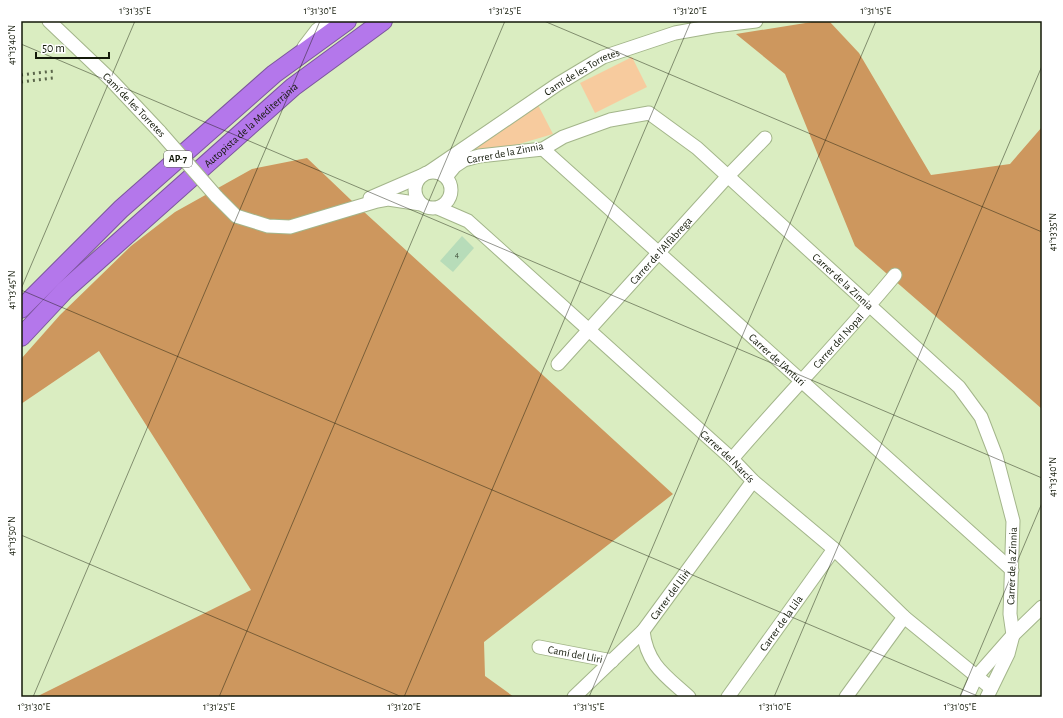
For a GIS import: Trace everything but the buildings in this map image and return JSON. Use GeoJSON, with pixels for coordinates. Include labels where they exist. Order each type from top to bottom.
{"type":"FeatureCollection","features":[{"type":"Feature","properties":{"kind":"highway","name":"Autopista de la Mediterrània"},"geometry":{"type":"LineString","coordinates":[[21,309],[121,209],[274,74],[346,21]]}},
{"type":"Feature","properties":{"kind":"highway","name":"Autopista de la Mediterrània"},"geometry":{"type":"LineString","coordinates":[[21,337],[65,290],[293,87],[383,21]]}},
{"type":"Feature","properties":{"kind":"street","name":"Camí de les Torretes"},"geometry":{"type":"LineString","coordinates":[[49,21],[111,80],[236,216],[268,226],[290,227],[345,210],[388,199],[420,204]]}},
{"type":"Feature","properties":{"kind":"street"},"geometry":{"type":"LineString","coordinates":[[297,58],[317,30],[329,21]]}},
{"type":"Feature","properties":{"kind":"street","name":"Camí de les Torretes"},"geometry":{"type":"LineString","coordinates":[[345,210],[425,174],[558,84],[603,57],[675,33],[714,26],[756,21]]}},
{"type":"Feature","properties":{"kind":"street","name":"Carrer de la Zinnia"},"geometry":{"type":"LineString","coordinates":[[446,177],[455,166],[464,160],[479,156],[543,148],[563,137],[610,120],[649,113],[697,148],[727,177],[959,387],[982,417],[996,456],[1013,522],[1010,614],[1013,635],[1008,654],[989,692]]}},
{"type":"Feature","properties":{"kind":"street","name":"Carrer de l'Alfàbrega"},"geometry":{"type":"LineString","coordinates":[[558,364],[727,177],[765,138]]}},
{"type":"Feature","properties":{"kind":"street","name":"Carrer de l'Anturi"},"geometry":{"type":"LineString","coordinates":[[543,148],[1012,570]]}},
{"type":"Feature","properties":{"kind":"street"},"geometry":{"type":"LineString","coordinates":[[438,172],[446,177],[451,185],[451,195],[449,201],[438,208],[429,208],[420,204],[415,193],[415,187],[425,174],[438,172]]}},
{"type":"Feature","properties":{"kind":"street","name":"Carrer del Narcís"},"geometry":{"type":"LineString","coordinates":[[451,195],[468,221],[732,459],[753,481],[834,549],[904,617],[976,676],[989,692]]}},
{"type":"Feature","properties":{"kind":"street","name":"Carrer del Narcís"},"geometry":{"type":"LineString","coordinates":[[438,208],[468,221]]}},
{"type":"Feature","properties":{"kind":"street","name":"Carrer del Nopal"},"geometry":{"type":"LineString","coordinates":[[732,459],[895,275]]}},
{"type":"Feature","properties":{"kind":"street","name":"Carrer del Lliri"},"geometry":{"type":"LineString","coordinates":[[574,697],[643,631],[753,481]]}},
{"type":"Feature","properties":{"kind":"street"},"geometry":{"type":"LineString","coordinates":[[996,555],[1003,553],[1013,544]]}},
{"type":"Feature","properties":{"kind":"street","name":"Carrer de la Lila"},"geometry":{"type":"LineString","coordinates":[[728,697],[834,549]]}},
{"type":"Feature","properties":{"kind":"street"},"geometry":{"type":"LineString","coordinates":[[967,697],[976,676],[1013,635],[1042,607]]}},
{"type":"Feature","properties":{"kind":"street"},"geometry":{"type":"LineString","coordinates":[[846,697],[904,617]]}},
{"type":"Feature","properties":{"kind":"street"},"geometry":{"type":"LineString","coordinates":[[643,631],[645,647],[657,667],[689,697]]}},
{"type":"Feature","properties":{"kind":"street","name":"Camí del Lliri"},"geometry":{"type":"LineString","coordinates":[[539,647],[612,661]]}},
{"type":"Feature","properties":{"kind":"shaded area"},"geometry":{"type":"Polygon","coordinates":[[[818,21],[829,21],[859,53],[931,175],[1010,164],[1042,127],[1042,409],[855,246],[785,74],[736,34],[818,21]]]}},
{"type":"Feature","properties":{"kind":"shaded area"},"geometry":{"type":"Polygon","coordinates":[[[632,57],[647,87],[595,113],[580,83],[632,57]]]}},
{"type":"Feature","properties":{"kind":"shaded area"},"geometry":{"type":"Polygon","coordinates":[[[537,103],[553,134],[475,157],[473,141],[537,103]]]}},
{"type":"Feature","properties":{"kind":"shaded area"},"geometry":{"type":"Polygon","coordinates":[[[307,158],[673,494],[484,642],[485,676],[514,697],[36,697],[251,590],[99,351],[21,404],[21,359],[60,315],[131,246],[175,212],[252,169],[307,158]]]}},
{"type":"Feature","properties":{"kind":"railway"},"geometry":{"type":"LineString","coordinates":[[21,75],[54,71]]}},
{"type":"Feature","properties":{"kind":"railway"},"geometry":{"type":"LineString","coordinates":[[21,82],[53,78]]}}]}
